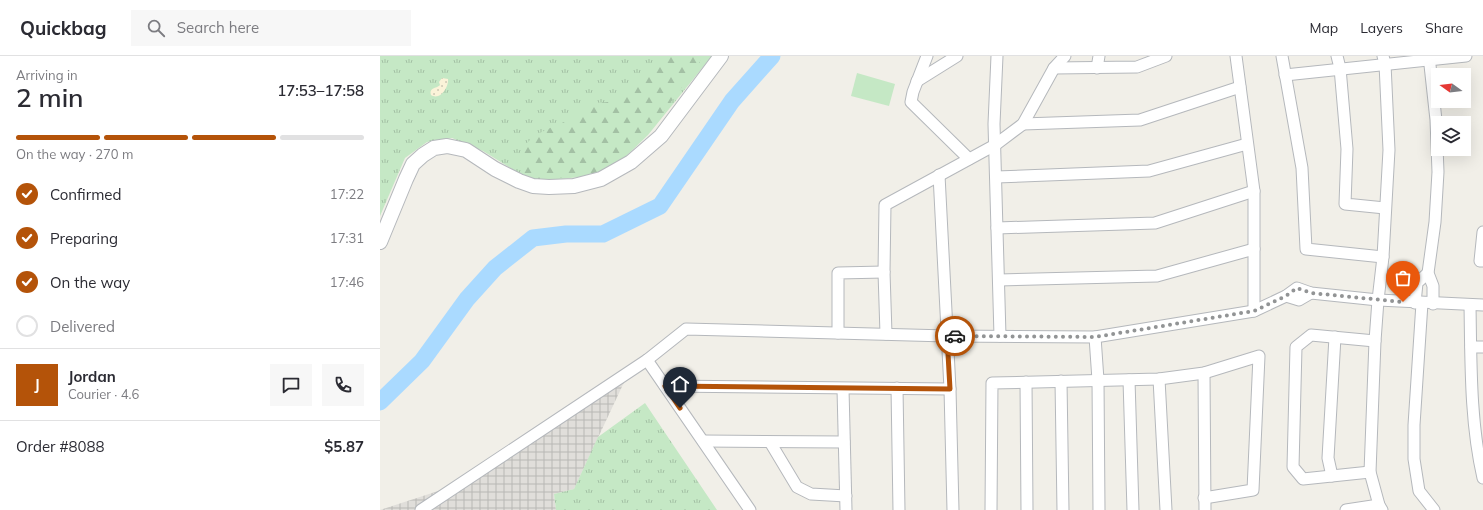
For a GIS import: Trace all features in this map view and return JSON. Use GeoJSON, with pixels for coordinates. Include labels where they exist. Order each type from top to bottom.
{"type":"FeatureCollection","features":[{"type":"Feature","properties":{"kind":"street"},"geometry":{"type":"LineString","coordinates":[[380,242],[413,164],[434,148],[447,146],[466,150],[495,169],[533,186],[574,186],[601,179],[631,162],[661,136],[721,56]]}},
{"type":"Feature","properties":{"kind":"street"},"geometry":{"type":"LineString","coordinates":[[927,56],[917,81],[911,102],[969,159]]}},
{"type":"Feature","properties":{"kind":"street"},"geometry":{"type":"LineString","coordinates":[[917,81],[957,56]]}},
{"type":"Feature","properties":{"kind":"street"},"geometry":{"type":"LineString","coordinates":[[997,56],[994,117],[1000,336]]}},
{"type":"Feature","properties":{"kind":"street"},"geometry":{"type":"LineString","coordinates":[[886,334],[884,272],[885,205],[995,145],[1023,124],[1054,68],[1066,56]]}},
{"type":"Feature","properties":{"kind":"street"},"geometry":{"type":"LineString","coordinates":[[1098,68],[1099,56]]}},
{"type":"Feature","properties":{"kind":"street"},"geometry":{"type":"LineString","coordinates":[[1054,68],[1137,67],[1166,56]]}},
{"type":"Feature","properties":{"kind":"street"},"geometry":{"type":"LineString","coordinates":[[1236,56],[1254,191],[1254,311]]}},
{"type":"Feature","properties":{"kind":"street"},"geometry":{"type":"LineString","coordinates":[[1282,56],[1302,168],[1306,249],[1383,256]]}},
{"type":"Feature","properties":{"kind":"street"},"geometry":{"type":"LineString","coordinates":[[1337,56],[1340,68],[1347,149],[1345,204],[1385,208]]}},
{"type":"Feature","properties":{"kind":"street"},"geometry":{"type":"LineString","coordinates":[[1285,75],[1340,68],[1384,60],[1466,56]]}},
{"type":"Feature","properties":{"kind":"street"},"geometry":{"type":"LineString","coordinates":[[1423,303],[1433,286],[1428,273],[1435,222],[1438,172],[1436,120],[1430,58]]}},
{"type":"Feature","properties":{"kind":"street"},"geometry":{"type":"LineString","coordinates":[[1346,510],[1381,508],[1370,472],[1375,341],[1383,256],[1389,150],[1384,60]]}},
{"type":"Feature","properties":{"kind":"street"},"geometry":{"type":"LineString","coordinates":[[1023,124],[1140,120],[1240,87]]}},
{"type":"Feature","properties":{"kind":"street"},"geometry":{"type":"LineString","coordinates":[[996,177],[1148,171],[1248,144]]}},
{"type":"Feature","properties":{"kind":"street"},"geometry":{"type":"LineString","coordinates":[[939,175],[950,389],[953,510]]}},
{"type":"Feature","properties":{"kind":"street"},"geometry":{"type":"LineString","coordinates":[[997,228],[1155,223],[1254,191]]}},
{"type":"Feature","properties":{"kind":"street"},"geometry":{"type":"LineString","coordinates":[[1483,232],[1480,261],[1483,261]]}},
{"type":"Feature","properties":{"kind":"street"},"geometry":{"type":"LineString","coordinates":[[999,280],[1157,276],[1254,249]]}},
{"type":"Feature","properties":{"kind":"street"},"geometry":{"type":"LineString","coordinates":[[838,333],[838,273],[884,272]]}},
{"type":"Feature","properties":{"kind":"street"},"geometry":{"type":"LineString","coordinates":[[1428,273],[1417,283],[1423,303],[1414,424],[1414,459],[1419,490],[1434,510]]}},
{"type":"Feature","properties":{"kind":"street"},"geometry":{"type":"LineString","coordinates":[[421,510],[647,360],[686,329],[947,336],[1095,337],[1254,311],[1286,296],[1297,288],[1311,293],[1378,300],[1483,305]]}},
{"type":"Feature","properties":{"kind":"street"},"geometry":{"type":"LineString","coordinates":[[1470,305],[1471,347],[1478,389],[1477,452],[1483,478]]}},
{"type":"Feature","properties":{"kind":"street"},"geometry":{"type":"LineString","coordinates":[[1370,472],[1303,479],[1293,467],[1296,347],[1312,335],[1375,341]]}},
{"type":"Feature","properties":{"kind":"street"},"geometry":{"type":"LineString","coordinates":[[1095,337],[1098,380],[1099,510]]}},
{"type":"Feature","properties":{"kind":"street"},"geometry":{"type":"LineString","coordinates":[[1332,476],[1328,458],[1335,338]]}},
{"type":"Feature","properties":{"kind":"street"},"geometry":{"type":"LineString","coordinates":[[1471,347],[1483,347]]}},
{"type":"Feature","properties":{"kind":"street"},"geometry":{"type":"LineString","coordinates":[[991,510],[992,382],[1159,379],[1204,373],[1259,356],[1253,490],[1204,498]]}},
{"type":"Feature","properties":{"kind":"street"},"geometry":{"type":"LineString","coordinates":[[647,360],[750,510]]}},
{"type":"Feature","properties":{"kind":"street"},"geometry":{"type":"LineString","coordinates":[[1204,373],[1205,510]]}},
{"type":"Feature","properties":{"kind":"street"},"geometry":{"type":"LineString","coordinates":[[1159,379],[1166,510]]}},
{"type":"Feature","properties":{"kind":"street"},"geometry":{"type":"LineString","coordinates":[[1129,380],[1133,510]]}},
{"type":"Feature","properties":{"kind":"street"},"geometry":{"type":"LineString","coordinates":[[1061,381],[1063,510]]}},
{"type":"Feature","properties":{"kind":"street"},"geometry":{"type":"LineString","coordinates":[[1026,382],[1027,510]]}},
{"type":"Feature","properties":{"kind":"street"},"geometry":{"type":"LineString","coordinates":[[665,386],[950,389]]}},
{"type":"Feature","properties":{"kind":"street"},"geometry":{"type":"LineString","coordinates":[[897,388],[899,510]]}},
{"type":"Feature","properties":{"kind":"street"},"geometry":{"type":"LineString","coordinates":[[843,389],[846,510]]}},
{"type":"Feature","properties":{"kind":"street"},"geometry":{"type":"LineString","coordinates":[[703,442],[844,442]]}},
{"type":"Feature","properties":{"kind":"street"},"geometry":{"type":"LineString","coordinates":[[770,442],[797,487],[811,494],[846,496]]}},
{"type":"Feature","properties":{"kind":"shaded area"},"geometry":{"type":"Polygon","coordinates":[[[627,376],[574,489],[554,494],[556,510],[380,510],[481,477],[627,376]]]}},
{"type":"Feature","properties":{"kind":"green space"},"geometry":{"type":"Polygon","coordinates":[[[380,56],[712,56],[648,135],[619,163],[589,176],[533,182],[483,151],[452,138],[427,142],[405,158],[380,216],[380,56]]]}},
{"type":"Feature","properties":{"kind":"green space"},"geometry":{"type":"Polygon","coordinates":[[[660,56],[704,56],[669,105],[626,153],[610,165],[594,173],[576,177],[539,181],[531,180],[523,175],[521,162],[523,151],[527,143],[543,131],[575,117],[590,105],[608,102],[631,90],[652,70],[660,56]]]}},
{"type":"Feature","properties":{"kind":"green space"},"geometry":{"type":"Polygon","coordinates":[[[857,73],[895,84],[889,106],[851,96],[857,73]]]}},
{"type":"Feature","properties":{"kind":"green space"},"geometry":{"type":"Polygon","coordinates":[[[645,403],[717,510],[556,510],[554,494],[574,489],[598,437],[645,403]]]}},
{"type":"Feature","properties":{"kind":"sand"},"geometry":{"type":"Polygon","coordinates":[[[442,78],[448,79],[447,86],[441,95],[431,95],[431,91],[433,88],[440,85],[439,82],[442,78]]]}},
{"type":"Feature","properties":{"kind":"waterway"},"geometry":{"type":"LineString","coordinates":[[380,402],[422,361],[467,299],[495,268],[533,238],[566,234],[603,234],[660,206],[732,101],[772,56]]}},
{"type":"Feature","properties":{"kind":"way so far"},"geometry":{"type":"LineString","coordinates":[[955,336],[1095,337],[1254,311],[1286,296],[1297,288],[1311,293],[1403,302]]}},
{"type":"Feature","properties":{"kind":"route"},"geometry":{"type":"LineString","coordinates":[[680,408],[665,386],[950,389],[947,336],[955,336]]}}]}
